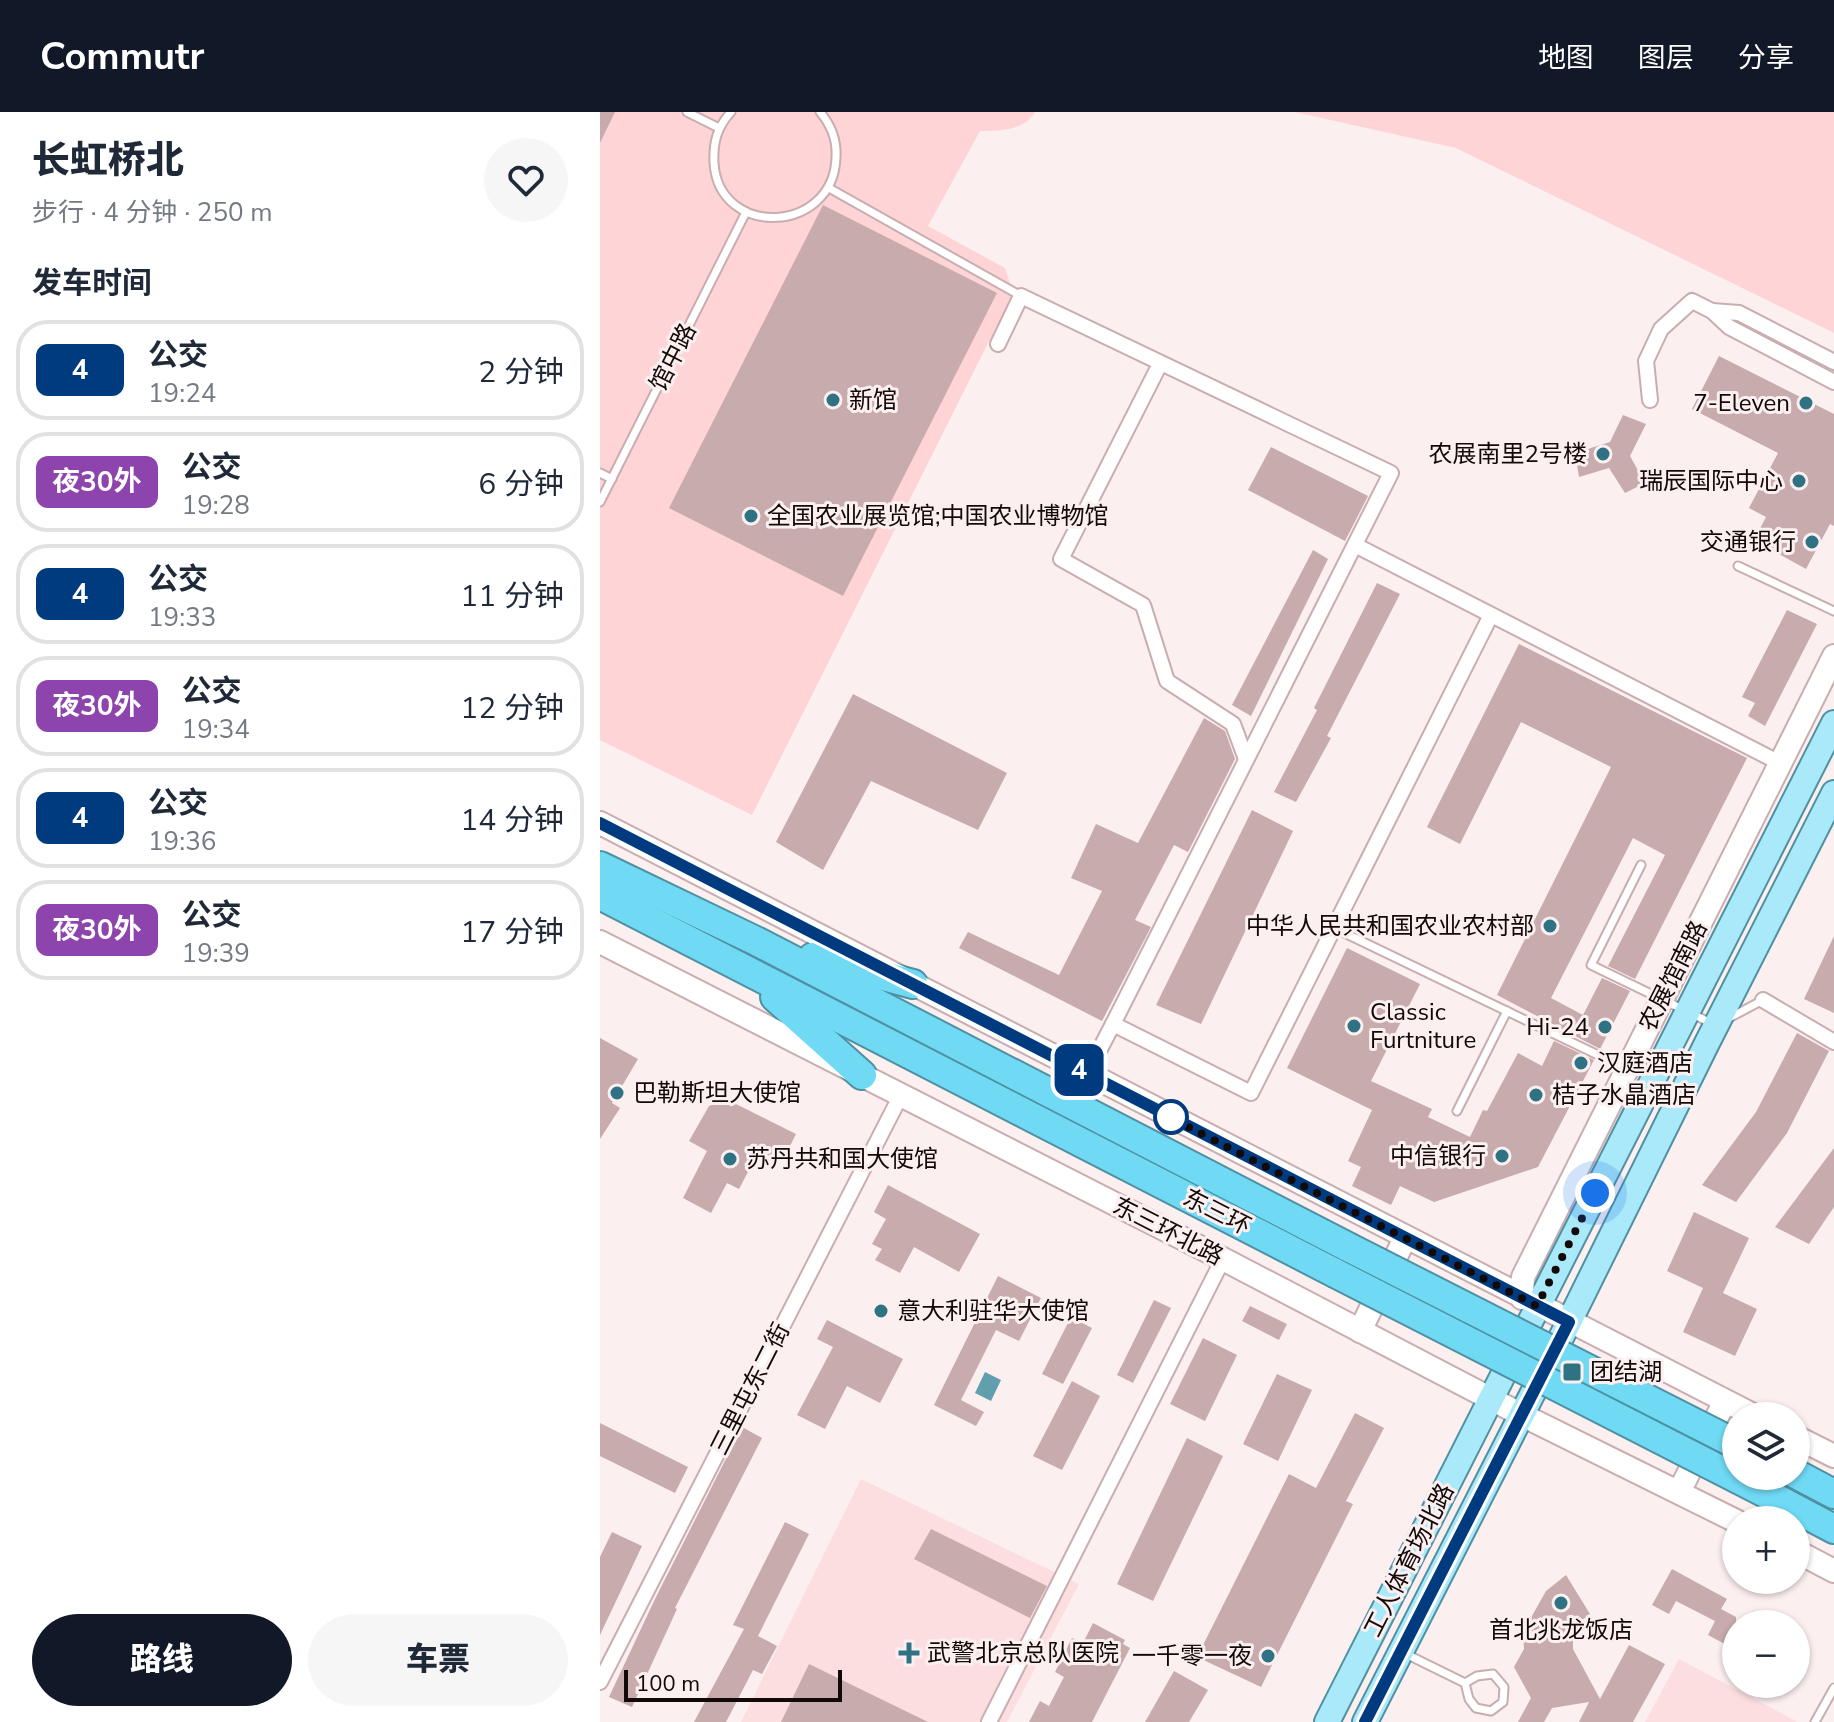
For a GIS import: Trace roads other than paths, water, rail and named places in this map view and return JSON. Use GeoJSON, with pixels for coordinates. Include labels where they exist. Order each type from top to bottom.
{"type":"FeatureCollection","features":[{"type":"Feature","properties":{"kind":"highway","name":"东三环"},"geometry":{"type":"LineString","coordinates":[[601,866],[758,942],[1722,1437]]}},
{"type":"Feature","properties":{"kind":"highway","name":"东三环"},"geometry":{"type":"LineString","coordinates":[[600,895],[1834,1529]]}},
{"type":"Feature","properties":{"kind":"highway"},"geometry":{"type":"LineString","coordinates":[[758,942],[913,984]]}},
{"type":"Feature","properties":{"kind":"highway"},"geometry":{"type":"LineString","coordinates":[[745,970],[862,1075]]}},
{"type":"Feature","properties":{"kind":"highway"},"geometry":{"type":"LineString","coordinates":[[1810,1482],[1834,1494]]}},
{"type":"Feature","properties":{"kind":"main road","name":"农展馆南路"},"geometry":{"type":"LineString","coordinates":[[1530,1302],[1687,1012],[1834,723]]}},
{"type":"Feature","properties":{"kind":"main road"},"geometry":{"type":"LineString","coordinates":[[1569,1322],[1834,793]]}},
{"type":"Feature","properties":{"kind":"main road","name":"工人体育场北路"},"geometry":{"type":"LineString","coordinates":[[1327,1722],[1491,1399],[1530,1302]]}},
{"type":"Feature","properties":{"kind":"main road","name":"工人体育场北路"},"geometry":{"type":"LineString","coordinates":[[1365,1722],[1569,1322]]}},
{"type":"Feature","properties":{"kind":"street"},"geometry":{"type":"LineString","coordinates":[[998,344],[1021,296],[1391,473],[1087,1074]]}},
{"type":"Feature","properties":{"kind":"street"},"geometry":{"type":"LineString","coordinates":[[1650,400],[1646,361],[1661,329],[1692,301],[1712,311],[1729,327],[1834,382]]}},
{"type":"Feature","properties":{"kind":"street"},"geometry":{"type":"LineString","coordinates":[[1712,311],[1739,313],[1834,362]]}},
{"type":"Feature","properties":{"kind":"street"},"geometry":{"type":"LineString","coordinates":[[1160,364],[1061,559],[1143,605],[1167,681],[1233,724],[1246,759]]}},
{"type":"Feature","properties":{"kind":"street"},"geometry":{"type":"LineString","coordinates":[[1355,545],[1780,763]]}},
{"type":"Feature","properties":{"kind":"street"},"geometry":{"type":"LineString","coordinates":[[1113,1024],[1251,1093],[1491,615]]}},
{"type":"Feature","properties":{"kind":"street","name":"农展馆南路"},"geometry":{"type":"LineString","coordinates":[[1530,1302],[1523,1277],[1834,656]]}},
{"type":"Feature","properties":{"kind":"street"},"geometry":{"type":"LineString","coordinates":[[600,823],[1725,1401],[1679,1492]]}},
{"type":"Feature","properties":{"kind":"street","name":"东三环北路"},"geometry":{"type":"LineString","coordinates":[[600,942],[1520,1414],[1722,1514]]}},
{"type":"Feature","properties":{"kind":"street"},"geometry":{"type":"LineString","coordinates":[[1763,1000],[1834,1042]]}},
{"type":"Feature","properties":{"kind":"street","name":"三里屯东二街"},"geometry":{"type":"LineString","coordinates":[[600,1682],[901,1095]]}},
{"type":"Feature","properties":{"kind":"street"},"geometry":{"type":"LineString","coordinates":[[1360,1331],[1405,1238]]}},
{"type":"Feature","properties":{"kind":"street"},"geometry":{"type":"LineString","coordinates":[[989,1722],[1223,1259]]}},
{"type":"Feature","properties":{"kind":"street"},"geometry":{"type":"LineString","coordinates":[[1810,1444],[1834,1456]]}},
{"type":"Feature","properties":{"kind":"street"},"geometry":{"type":"LineString","coordinates":[[1810,1558],[1834,1571]]}},
{"type":"Feature","properties":{"kind":"lane"},"geometry":{"type":"LineString","coordinates":[[687,112],[719,128]]}},
{"type":"Feature","properties":{"kind":"lane"},"geometry":{"type":"LineString","coordinates":[[731,112],[719,128],[713,147],[715,172],[723,192],[746,212],[773,219],[802,212],[818,201],[829,188],[836,169],[837,146],[831,127],[820,112]]}},
{"type":"Feature","properties":{"kind":"lane"},"geometry":{"type":"LineString","coordinates":[[829,188],[1021,296]]}},
{"type":"Feature","properties":{"kind":"lane","name":"馆中路"},"geometry":{"type":"LineString","coordinates":[[600,502],[746,212]]}},
{"type":"Feature","properties":{"kind":"lane"},"geometry":{"type":"LineString","coordinates":[[600,473],[612,479]]}},
{"type":"Feature","properties":{"kind":"lane"},"geometry":{"type":"LineString","coordinates":[[1738,566],[1834,611]]}},
{"type":"Feature","properties":{"kind":"lane"},"geometry":{"type":"LineString","coordinates":[[1641,865],[1591,965],[1716,1026],[1763,1000]]}},
{"type":"Feature","properties":{"kind":"lane"},"geometry":{"type":"LineString","coordinates":[[1334,928],[1627,1069]]}},
{"type":"Feature","properties":{"kind":"lane"},"geometry":{"type":"LineString","coordinates":[[1457,1111],[1507,1011]]}},
{"type":"Feature","properties":{"kind":"lane"},"geometry":{"type":"LineString","coordinates":[[1400,1651],[1465,1683],[1469,1699],[1476,1708],[1491,1711],[1503,1702],[1504,1687],[1493,1674],[1477,1676],[1465,1683]]}},
{"type":"Feature","properties":{"kind":"lane"},"geometry":{"type":"LineString","coordinates":[[1815,1722],[1834,1688]]}},
{"type":"Feature","properties":{"kind":"water"},"geometry":{"type":"Polygon","coordinates":[[[985,1372],[1001,1380],[991,1401],[975,1393],[985,1372]]]}},
{"type":"Feature","properties":{"kind":"place","name":"新馆"},"geometry":{"type":"Point","coordinates":[833,400]}},
{"type":"Feature","properties":{"kind":"place","name":"7-Eleven"},"geometry":{"type":"Point","coordinates":[1806,403]}},
{"type":"Feature","properties":{"kind":"place","name":"农展南里2号楼"},"geometry":{"type":"Point","coordinates":[1603,454]}},
{"type":"Feature","properties":{"kind":"place","name":"瑞辰国际中心"},"geometry":{"type":"Point","coordinates":[1799,481]}},
{"type":"Feature","properties":{"kind":"place","name":"全国农业展览馆;中国农业博物馆"},"geometry":{"type":"Point","coordinates":[751,516]}},
{"type":"Feature","properties":{"kind":"place","name":"交通银行"},"geometry":{"type":"Point","coordinates":[1812,542]}},
{"type":"Feature","properties":{"kind":"place","name":"中华人民共和国农业农村部"},"geometry":{"type":"Point","coordinates":[1550,926]}},
{"type":"Feature","properties":{"kind":"place","name":"Classic Furtniture"},"geometry":{"type":"Point","coordinates":[1354,1026]}},
{"type":"Feature","properties":{"kind":"place","name":"Hi-24"},"geometry":{"type":"Point","coordinates":[1605,1027]}},
{"type":"Feature","properties":{"kind":"place","name":"汉庭酒店"},"geometry":{"type":"Point","coordinates":[1581,1063]}},
{"type":"Feature","properties":{"kind":"place","name":"巴勒斯坦大使馆"},"geometry":{"type":"Point","coordinates":[617,1093]}},
{"type":"Feature","properties":{"kind":"place","name":"桔子水晶酒店"},"geometry":{"type":"Point","coordinates":[1536,1095]}},
{"type":"Feature","properties":{"kind":"place","name":"中信银行"},"geometry":{"type":"Point","coordinates":[1502,1156]}},
{"type":"Feature","properties":{"kind":"place","name":"苏丹共和国大使馆"},"geometry":{"type":"Point","coordinates":[730,1159]}},
{"type":"Feature","properties":{"kind":"place","name":"意大利驻华大使馆"},"geometry":{"type":"Point","coordinates":[881,1311]}},
{"type":"Feature","properties":{"kind":"place","name":"团结湖"},"geometry":{"type":"Point","coordinates":[1572,1372]}},
{"type":"Feature","properties":{"kind":"place","name":"首北兆龙饭店"},"geometry":{"type":"Point","coordinates":[1561,1603]}},
{"type":"Feature","properties":{"kind":"place","name":"武警北京总队医院"},"geometry":{"type":"Point","coordinates":[909,1653]}},
{"type":"Feature","properties":{"kind":"place","name":"一千零一夜"},"geometry":{"type":"Point","coordinates":[1268,1656]}}]}
